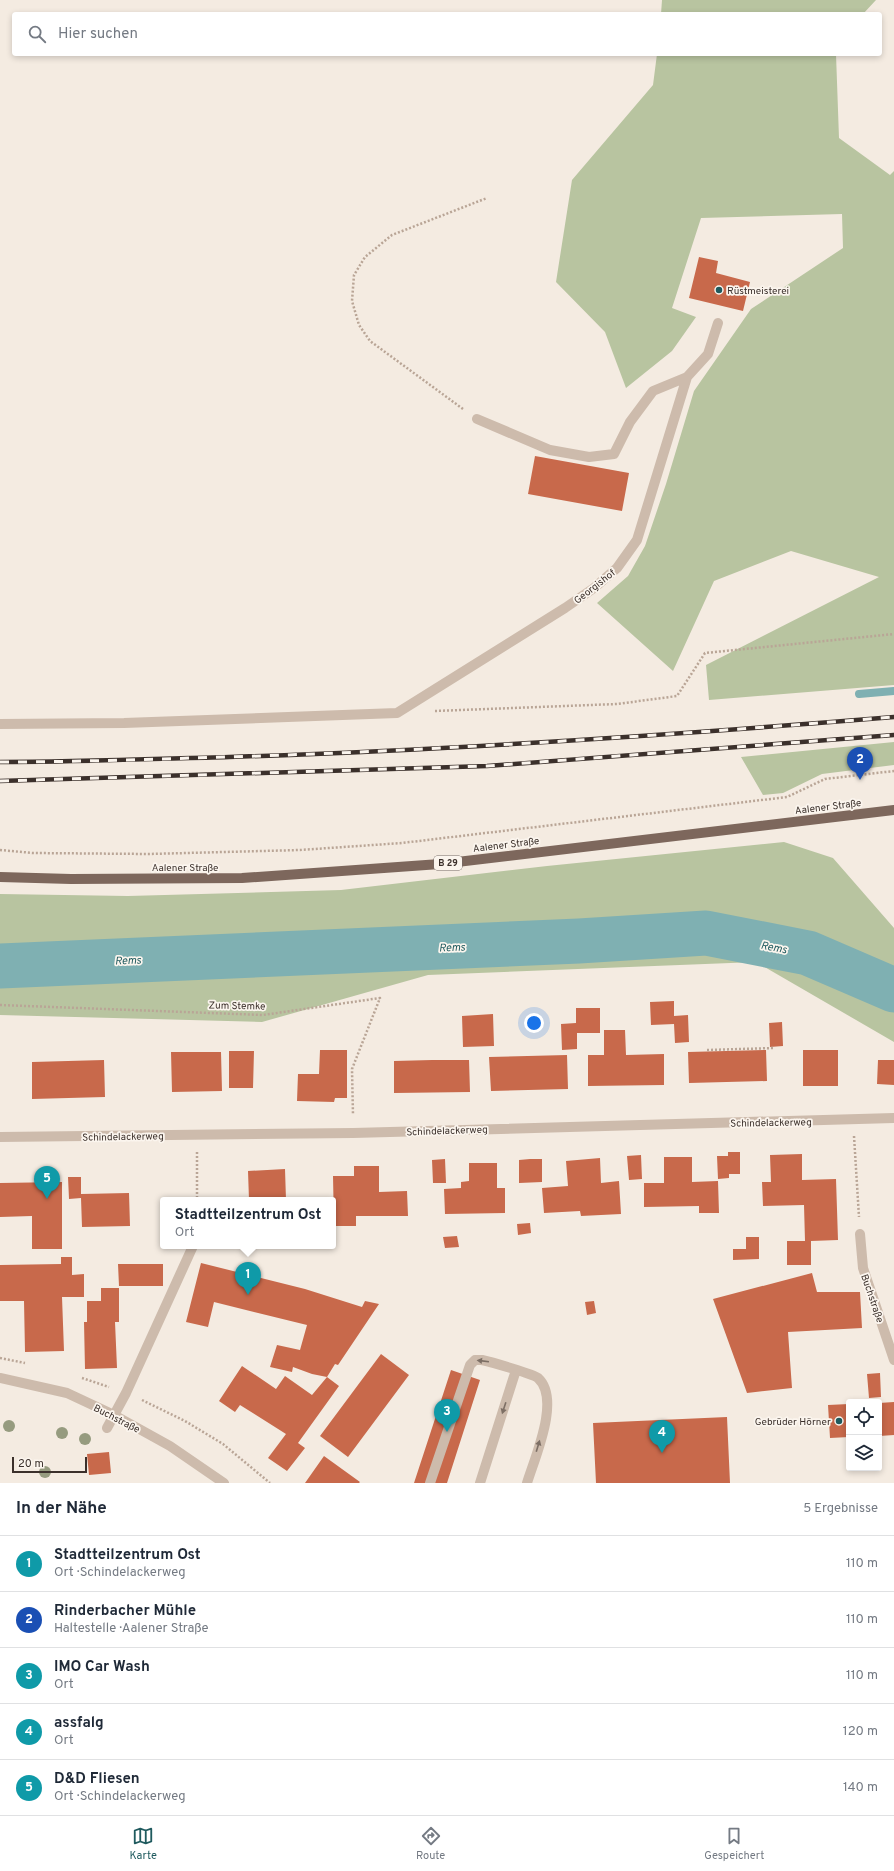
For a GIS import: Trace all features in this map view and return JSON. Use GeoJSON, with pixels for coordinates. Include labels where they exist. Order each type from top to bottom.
{"type":"FeatureCollection","features":[{"type":"Feature","properties":{"kind":"main road","name":"Aalener Straße"},"geometry":{"type":"LineString","coordinates":[[0,877],[71,879],[242,878],[424,865],[894,810]]}},
{"type":"Feature","properties":{"kind":"street","name":"Georgishof"},"geometry":{"type":"LineString","coordinates":[[476,419],[550,450],[589,457],[614,454],[630,422],[654,391],[687,377],[708,354],[718,323]]}},
{"type":"Feature","properties":{"kind":"street","name":"Georgishof"},"geometry":{"type":"LineString","coordinates":[[0,724],[132,722],[397,713],[565,608],[594,588],[617,568],[637,540],[687,377]]}},
{"type":"Feature","properties":{"kind":"street","name":"Schindelackerweg"},"geometry":{"type":"LineString","coordinates":[[0,1137],[196,1136],[353,1133],[894,1118]]}},
{"type":"Feature","properties":{"kind":"street","name":"Buchstraße"},"geometry":{"type":"LineString","coordinates":[[860,1234],[863,1268],[894,1360]]}},
{"type":"Feature","properties":{"kind":"street"},"geometry":{"type":"LineString","coordinates":[[107,1428],[192,1249]]}},
{"type":"Feature","properties":{"kind":"street"},"geometry":{"type":"LineString","coordinates":[[430,1483],[470,1366],[475,1360],[482,1360],[537,1377],[545,1388],[548,1402],[548,1415],[527,1483]]}},
{"type":"Feature","properties":{"kind":"street"},"geometry":{"type":"LineString","coordinates":[[480,1483],[516,1370]]}},
{"type":"Feature","properties":{"kind":"street","name":"Buchstraße"},"geometry":{"type":"LineString","coordinates":[[0,1378],[67,1393],[114,1415],[170,1446],[224,1483]]}},
{"type":"Feature","properties":{"kind":"path"},"geometry":{"type":"LineString","coordinates":[[476,419],[370,341],[359,325],[352,301],[354,275],[365,257],[392,235],[487,198]]}},
{"type":"Feature","properties":{"kind":"path"},"geometry":{"type":"LineString","coordinates":[[428,712],[617,704],[677,696],[705,653],[894,634]]}},
{"type":"Feature","properties":{"kind":"path"},"geometry":{"type":"LineString","coordinates":[[0,850],[149,854],[300,850],[402,842],[788,797],[825,779],[894,771]]}},
{"type":"Feature","properties":{"kind":"path","name":"Zum Stemke"},"geometry":{"type":"LineString","coordinates":[[0,1005],[263,1015],[380,998],[352,1069],[353,1133]]}},
{"type":"Feature","properties":{"kind":"path"},"geometry":{"type":"LineString","coordinates":[[707,1050],[774,1048]]}},
{"type":"Feature","properties":{"kind":"path"},"geometry":{"type":"LineString","coordinates":[[854,1120],[854,1154],[860,1234]]}},
{"type":"Feature","properties":{"kind":"path"},"geometry":{"type":"LineString","coordinates":[[196,1136],[198,1197]]}},
{"type":"Feature","properties":{"kind":"green space"},"geometry":{"type":"Polygon","coordinates":[[[662,0],[876,0],[865,12],[661,12],[662,0]]]}},
{"type":"Feature","properties":{"kind":"green space"},"geometry":{"type":"Polygon","coordinates":[[[657,56],[836,56],[839,138],[890,175],[894,171],[894,685],[709,700],[706,665],[879,577],[791,551],[714,581],[673,671],[597,603],[628,576],[645,546],[666,484],[694,391],[751,309],[843,248],[842,214],[701,218],[672,308],[696,317],[672,351],[626,388],[605,332],[556,282],[572,180],[653,85],[657,56]]]}},
{"type":"Feature","properties":{"kind":"green space"},"geometry":{"type":"Polygon","coordinates":[[[894,742],[894,765],[822,774],[783,793],[763,795],[741,757],[894,742]]]}},
{"type":"Feature","properties":{"kind":"green space"},"geometry":{"type":"Polygon","coordinates":[[[784,842],[833,858],[894,928],[894,1042],[756,962],[428,975],[262,1022],[0,1015],[0,894],[128,896],[341,890],[547,866],[784,842]]]}},
{"type":"Feature","properties":{"kind":"building","name":"Rüstmeisterei"},"geometry":{"type":"Polygon","coordinates":[[[699,257],[718,261],[716,273],[750,282],[743,311],[689,298],[699,257]]]}},
{"type":"Feature","properties":{"kind":"building"},"geometry":{"type":"Polygon","coordinates":[[[535,456],[629,473],[622,511],[528,494],[535,456]]]}},
{"type":"Feature","properties":{"kind":"building"},"geometry":{"type":"Polygon","coordinates":[[[674,1001],[674,1016],[688,1015],[689,1042],[675,1043],[674,1024],[651,1025],[650,1002],[674,1001]]]}},
{"type":"Feature","properties":{"kind":"building"},"geometry":{"type":"Polygon","coordinates":[[[576,1008],[600,1008],[600,1033],[577,1033],[577,1049],[562,1050],[561,1024],[576,1023],[576,1008]]]}},
{"type":"Feature","properties":{"kind":"building"},"geometry":{"type":"Polygon","coordinates":[[[493,1014],[494,1046],[463,1047],[462,1016],[493,1014]]]}},
{"type":"Feature","properties":{"kind":"building"},"geometry":{"type":"Polygon","coordinates":[[[782,1022],[783,1046],[770,1047],[769,1023],[782,1022]]]}},
{"type":"Feature","properties":{"kind":"building"},"geometry":{"type":"Polygon","coordinates":[[[604,1030],[625,1030],[626,1055],[664,1054],[664,1085],[588,1086],[588,1055],[604,1055],[604,1030]]]}},
{"type":"Feature","properties":{"kind":"building"},"geometry":{"type":"Polygon","coordinates":[[[320,1050],[347,1050],[347,1098],[335,1098],[334,1102],[297,1101],[298,1074],[319,1074],[320,1050]]]}},
{"type":"Feature","properties":{"kind":"building"},"geometry":{"type":"Polygon","coordinates":[[[766,1050],[767,1081],[689,1083],[688,1052],[766,1050]]]}},
{"type":"Feature","properties":{"kind":"building"},"geometry":{"type":"Polygon","coordinates":[[[803,1050],[838,1050],[838,1086],[803,1086],[803,1050]]]}},
{"type":"Feature","properties":{"kind":"building"},"geometry":{"type":"Polygon","coordinates":[[[229,1051],[254,1051],[253,1088],[229,1088],[229,1051]]]}},
{"type":"Feature","properties":{"kind":"building"},"geometry":{"type":"Polygon","coordinates":[[[171,1052],[221,1052],[222,1091],[172,1092],[171,1052]]]}},
{"type":"Feature","properties":{"kind":"building"},"geometry":{"type":"Polygon","coordinates":[[[567,1055],[568,1089],[491,1091],[489,1057],[567,1055]]]}},
{"type":"Feature","properties":{"kind":"building"},"geometry":{"type":"Polygon","coordinates":[[[104,1060],[105,1097],[32,1099],[32,1062],[104,1060]]]}},
{"type":"Feature","properties":{"kind":"building"},"geometry":{"type":"Polygon","coordinates":[[[469,1060],[470,1092],[394,1093],[394,1061],[469,1060]]]}},
{"type":"Feature","properties":{"kind":"building"},"geometry":{"type":"Polygon","coordinates":[[[878,1060],[894,1060],[894,1085],[877,1084],[878,1060]]]}},
{"type":"Feature","properties":{"kind":"building"},"geometry":{"type":"Polygon","coordinates":[[[728,1152],[740,1152],[740,1174],[729,1174],[729,1178],[718,1179],[717,1156],[728,1156],[728,1152]]]}},
{"type":"Feature","properties":{"kind":"building"},"geometry":{"type":"Polygon","coordinates":[[[802,1154],[802,1180],[836,1179],[838,1240],[811,1241],[811,1265],[787,1265],[787,1241],[805,1241],[804,1205],[763,1206],[762,1182],[771,1182],[770,1155],[802,1154]]]}},
{"type":"Feature","properties":{"kind":"building"},"geometry":{"type":"Polygon","coordinates":[[[641,1155],[642,1179],[629,1180],[627,1156],[641,1155]]]}},
{"type":"Feature","properties":{"kind":"building"},"geometry":{"type":"Polygon","coordinates":[[[664,1157],[692,1157],[692,1182],[718,1181],[719,1213],[699,1213],[699,1206],[644,1207],[644,1183],[664,1183],[664,1157]]]}},
{"type":"Feature","properties":{"kind":"building"},"geometry":{"type":"Polygon","coordinates":[[[600,1158],[601,1183],[619,1181],[621,1214],[581,1216],[580,1211],[544,1213],[542,1188],[568,1186],[566,1161],[600,1158]]]}},
{"type":"Feature","properties":{"kind":"building"},"geometry":{"type":"Polygon","coordinates":[[[445,1159],[446,1183],[433,1183],[432,1160],[445,1159]]]}},
{"type":"Feature","properties":{"kind":"building"},"geometry":{"type":"Polygon","coordinates":[[[542,1159],[542,1182],[519,1183],[519,1160],[542,1159]]]}},
{"type":"Feature","properties":{"kind":"building"},"geometry":{"type":"Polygon","coordinates":[[[469,1163],[497,1163],[497,1188],[505,1188],[505,1213],[445,1214],[444,1189],[461,1188],[461,1182],[469,1181],[469,1163]]]}},
{"type":"Feature","properties":{"kind":"building"},"geometry":{"type":"Polygon","coordinates":[[[354,1166],[379,1166],[379,1192],[407,1191],[408,1216],[356,1216],[356,1226],[336,1226],[336,1197],[333,1197],[333,1176],[354,1176],[354,1166]]]}},
{"type":"Feature","properties":{"kind":"building"},"geometry":{"type":"Polygon","coordinates":[[[285,1169],[286,1197],[249,1197],[248,1171],[285,1169]]]}},
{"type":"Feature","properties":{"kind":"building"},"geometry":{"type":"Polygon","coordinates":[[[68,1177],[81,1177],[81,1194],[129,1193],[130,1226],[82,1227],[81,1198],[69,1199],[68,1177]]]}},
{"type":"Feature","properties":{"kind":"building"},"geometry":{"type":"Polygon","coordinates":[[[62,1182],[62,1249],[32,1249],[32,1216],[0,1217],[0,1183],[62,1182]]]}},
{"type":"Feature","properties":{"kind":"building"},"geometry":{"type":"Polygon","coordinates":[[[530,1223],[531,1233],[518,1235],[517,1224],[530,1223]]]}},
{"type":"Feature","properties":{"kind":"building"},"geometry":{"type":"Polygon","coordinates":[[[457,1236],[459,1247],[445,1248],[443,1237],[457,1236]]]}},
{"type":"Feature","properties":{"kind":"building"},"geometry":{"type":"Polygon","coordinates":[[[746,1237],[759,1237],[759,1259],[733,1260],[733,1249],[746,1249],[746,1237]]]}},
{"type":"Feature","properties":{"kind":"building"},"geometry":{"type":"Polygon","coordinates":[[[61,1257],[72,1257],[72,1275],[84,1274],[84,1297],[62,1297],[64,1351],[25,1352],[24,1301],[0,1301],[0,1265],[61,1264],[61,1257]]]}},
{"type":"Feature","properties":{"kind":"building"},"geometry":{"type":"Polygon","coordinates":[[[201,1263],[305,1289],[362,1307],[365,1301],[379,1304],[338,1365],[335,1364],[327,1377],[312,1374],[293,1367],[292,1372],[270,1367],[277,1345],[300,1350],[307,1325],[214,1302],[208,1327],[186,1322],[201,1263]]]}},
{"type":"Feature","properties":{"kind":"building"},"geometry":{"type":"Polygon","coordinates":[[[118,1264],[163,1264],[163,1286],[119,1286],[118,1264]]]}},
{"type":"Feature","properties":{"kind":"building"},"geometry":{"type":"Polygon","coordinates":[[[812,1273],[817,1292],[860,1292],[862,1328],[788,1332],[792,1388],[747,1393],[713,1299],[812,1273]]]}},
{"type":"Feature","properties":{"kind":"building"},"geometry":{"type":"Polygon","coordinates":[[[101,1288],[119,1288],[119,1322],[115,1322],[117,1368],[85,1369],[84,1322],[87,1322],[87,1301],[101,1301],[101,1288]]]}},
{"type":"Feature","properties":{"kind":"building"},"geometry":{"type":"Polygon","coordinates":[[[594,1301],[596,1313],[587,1315],[585,1302],[594,1301]]]}},
{"type":"Feature","properties":{"kind":"building"},"geometry":{"type":"Polygon","coordinates":[[[381,1354],[409,1375],[348,1457],[320,1436],[381,1354]]]}},
{"type":"Feature","properties":{"kind":"building"},"geometry":{"type":"Polygon","coordinates":[[[242,1366],[276,1389],[285,1376],[312,1395],[327,1377],[339,1386],[298,1443],[305,1448],[287,1471],[268,1458],[286,1434],[240,1405],[235,1412],[219,1401],[242,1366]]]}},
{"type":"Feature","properties":{"kind":"building"},"geometry":{"type":"Polygon","coordinates":[[[451,1370],[480,1380],[447,1483],[414,1483],[451,1370]]]}},
{"type":"Feature","properties":{"kind":"building"},"geometry":{"type":"Polygon","coordinates":[[[880,1373],[881,1397],[869,1398],[867,1374],[880,1373]]]}},
{"type":"Feature","properties":{"kind":"building"},"geometry":{"type":"Polygon","coordinates":[[[894,1402],[894,1435],[882,1436],[882,1403],[894,1402]]]}},
{"type":"Feature","properties":{"kind":"building","name":"Gebrüder Hörner"},"geometry":{"type":"Polygon","coordinates":[[[846,1404],[846,1437],[830,1438],[828,1405],[846,1404]]]}},
{"type":"Feature","properties":{"kind":"building"},"geometry":{"type":"Polygon","coordinates":[[[727,1417],[730,1483],[596,1483],[593,1423],[727,1417]]]}},
{"type":"Feature","properties":{"kind":"building"},"geometry":{"type":"Polygon","coordinates":[[[109,1452],[111,1473],[89,1475],[87,1454],[109,1452]]]}},
{"type":"Feature","properties":{"kind":"building"},"geometry":{"type":"Polygon","coordinates":[[[324,1456],[360,1482],[305,1483],[324,1456]]]}},
{"type":"Feature","properties":{"kind":"waterway"},"geometry":{"type":"LineString","coordinates":[[859,694],[894,691]]}},
{"type":"Feature","properties":{"kind":"waterway","name":"Rems"},"geometry":{"type":"LineString","coordinates":[[0,966],[579,941],[706,933],[808,953],[894,990]]}},
{"type":"Feature","properties":{"kind":"railway"},"geometry":{"type":"LineString","coordinates":[[0,762],[229,757],[479,746],[645,736],[894,717]]}},
{"type":"Feature","properties":{"kind":"railway"},"geometry":{"type":"LineString","coordinates":[[0,781],[487,766],[894,735]]}},
{"type":"Feature","properties":{"kind":"place","name":"Rüstmeisterei"},"geometry":{"type":"Point","coordinates":[719,290]}},
{"type":"Feature","properties":{"kind":"place","name":"Rinderbacher Mühle"},"geometry":{"type":"Point","coordinates":[860,780]}},
{"type":"Feature","properties":{"kind":"place","name":"D&D Fliesen"},"geometry":{"type":"Point","coordinates":[47,1199]}},
{"type":"Feature","properties":{"kind":"place","name":"Stadtteilzentrum Ost"},"geometry":{"type":"Point","coordinates":[248,1295]}},
{"type":"Feature","properties":{"kind":"place","name":"Gebrüder Hörner"},"geometry":{"type":"Point","coordinates":[839,1421]}},
{"type":"Feature","properties":{"kind":"place","name":"IMO Car Wash"},"geometry":{"type":"Point","coordinates":[447,1432]}},
{"type":"Feature","properties":{"kind":"place","name":"assfalg"},"geometry":{"type":"Point","coordinates":[662,1453]}}]}
